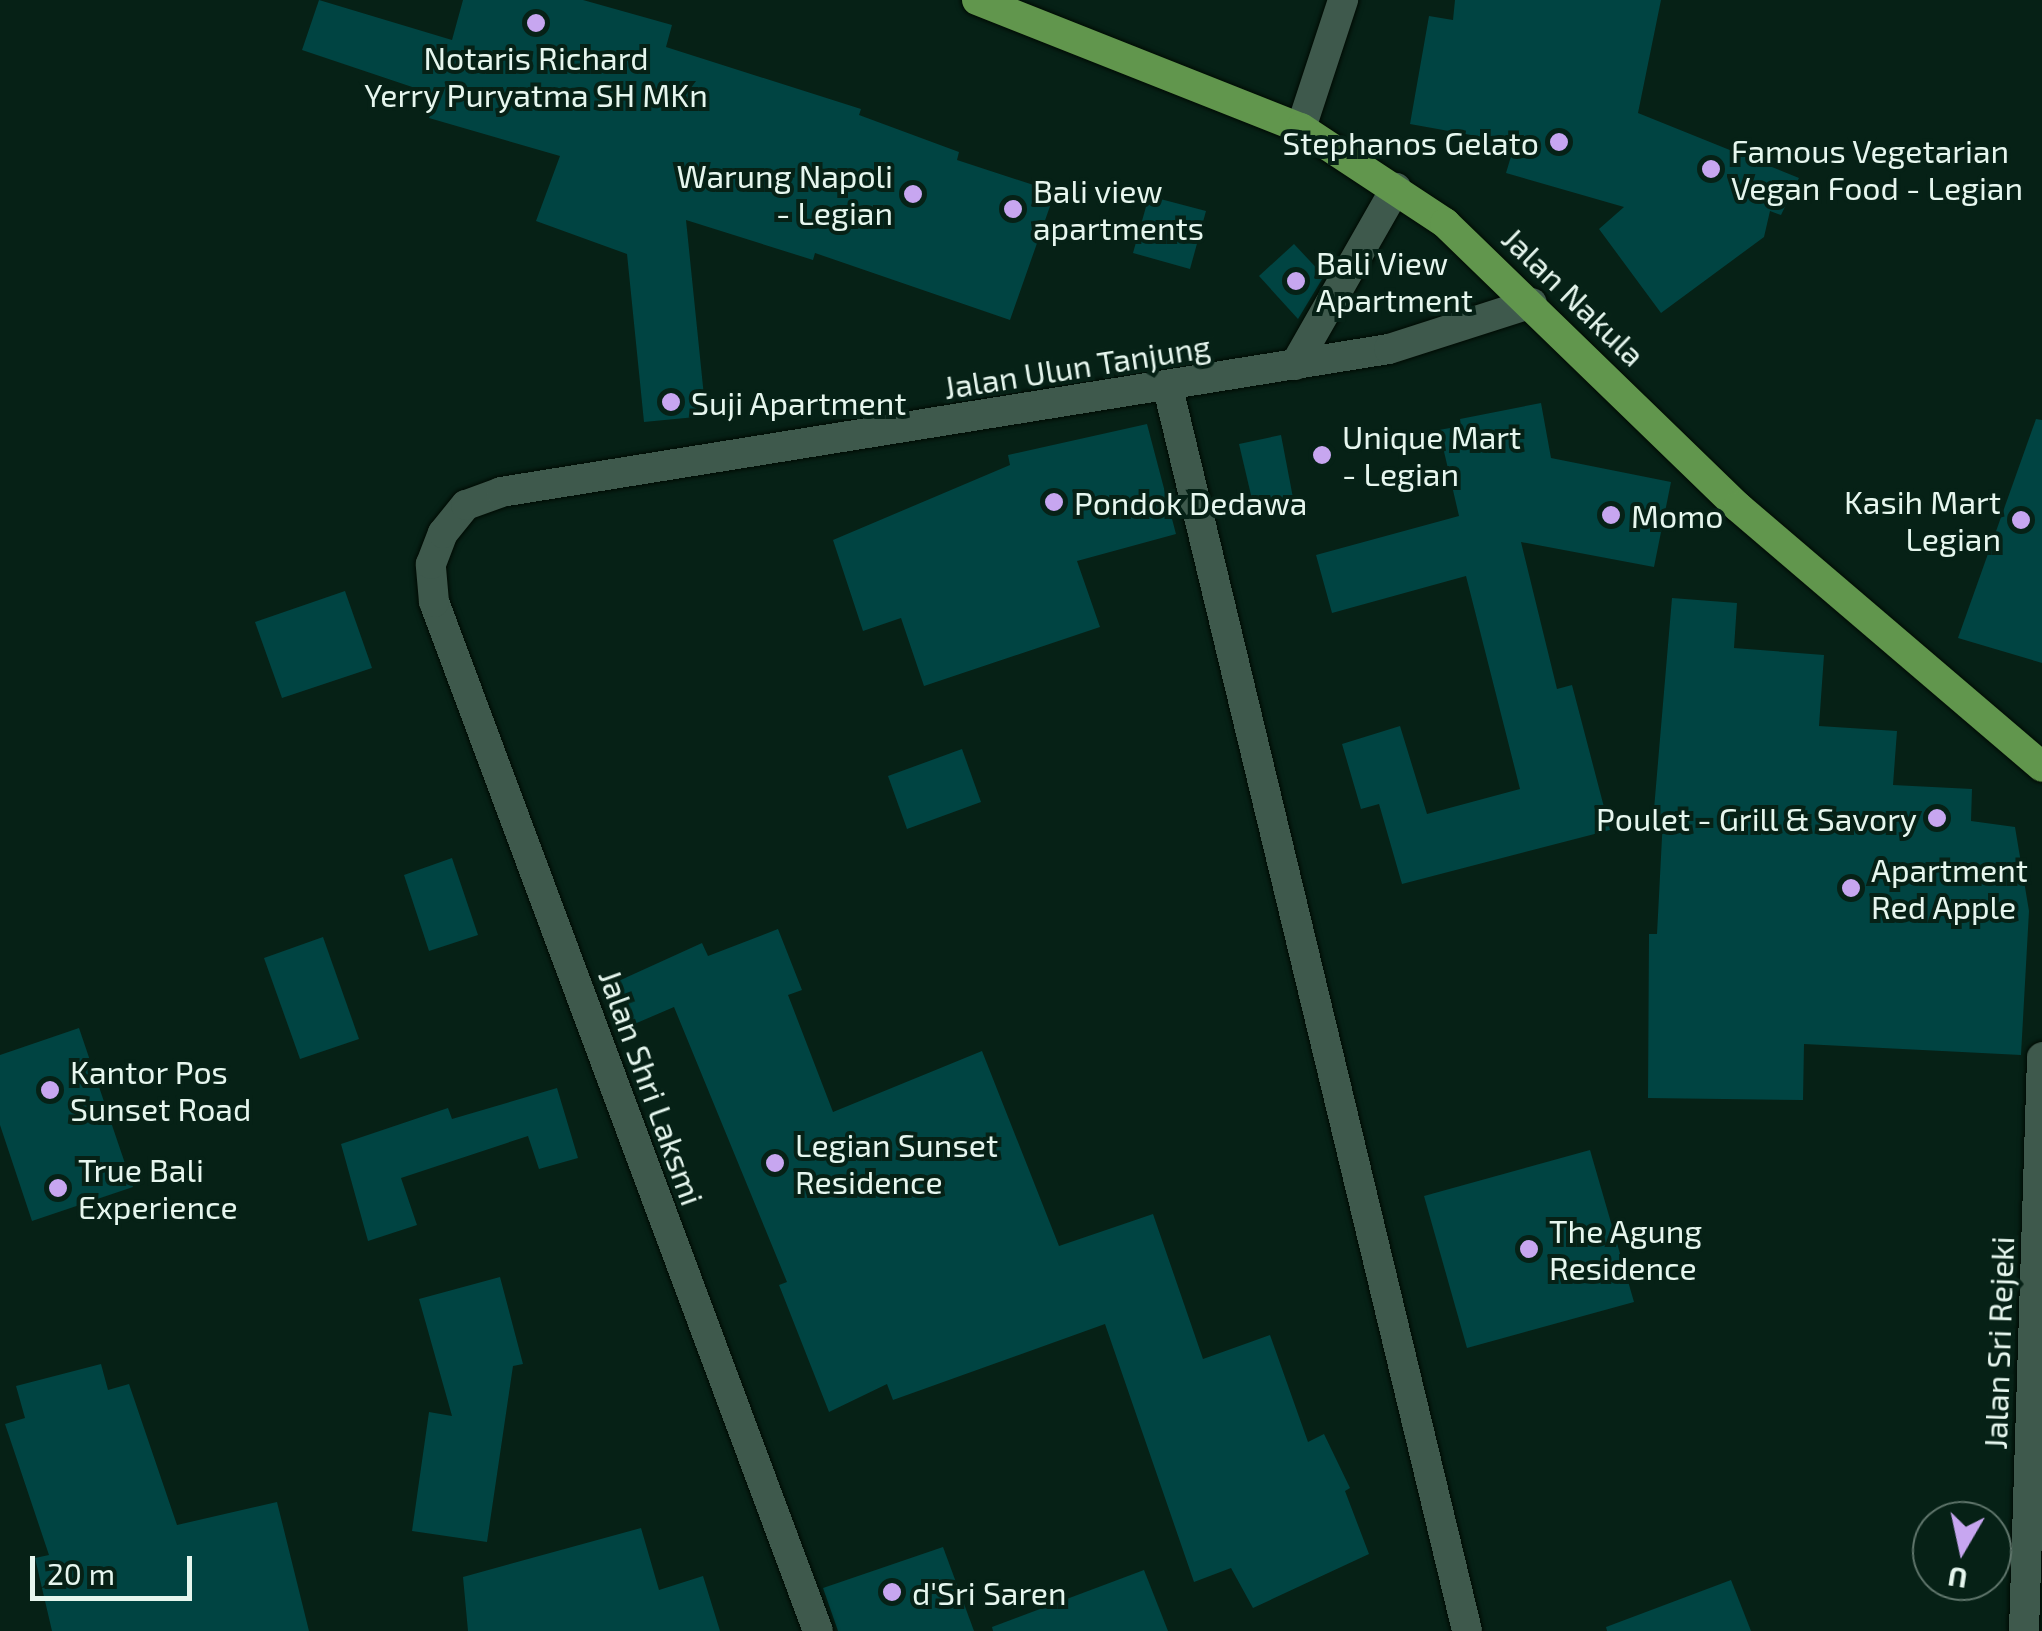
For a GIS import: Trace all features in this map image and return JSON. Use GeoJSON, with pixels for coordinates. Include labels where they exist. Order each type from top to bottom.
{"type":"FeatureCollection","features":[{"type":"Feature","properties":{"kind":"main road","name":"Jalan Nakula"},"geometry":{"type":"LineString","coordinates":[[977,0],[1301,128],[1445,223],[1532,303],[1738,507],[2042,767]]}},
{"type":"Feature","properties":{"kind":"street"},"geometry":{"type":"LineString","coordinates":[[1301,128],[1342,0]]}},
{"type":"Feature","properties":{"kind":"street"},"geometry":{"type":"LineString","coordinates":[[1295,365],[1396,188]]}},
{"type":"Feature","properties":{"kind":"street","name":"Jalan Ulun Tanjung"},"geometry":{"type":"LineString","coordinates":[[431,564],[442,533],[466,505],[501,492],[1295,365],[1439,336],[1532,303]]}},
{"type":"Feature","properties":{"kind":"street"},"geometry":{"type":"LineString","coordinates":[[1168,388],[1467,1631]]}},
{"type":"Feature","properties":{"kind":"street","name":"Jalan Shri Laksmi"},"geometry":{"type":"LineString","coordinates":[[431,564],[434,602],[818,1631]]}},
{"type":"Feature","properties":{"kind":"street","name":"Jalan Sri Rejeki"},"geometry":{"type":"LineString","coordinates":[[2024,1631],[2042,1057]]}},
{"type":"Feature","properties":{"kind":"building"},"geometry":{"type":"Polygon","coordinates":[[[319,0],[452,40],[463,0],[583,0],[672,25],[666,47],[861,109],[859,115],[959,152],[957,160],[1055,192],[1010,320],[815,253],[813,260],[686,220],[706,416],[644,422],[627,254],[536,221],[560,156],[429,118],[436,95],[302,50],[319,0]]]}},
{"type":"Feature","properties":{"kind":"building"},"geometry":{"type":"Polygon","coordinates":[[[1455,0],[1661,0],[1638,113],[1799,178],[1781,215],[1770,211],[1764,237],[1661,313],[1599,229],[1624,207],[1506,173],[1515,143],[1410,124],[1429,16],[1453,20],[1455,0]]]}},
{"type":"Feature","properties":{"kind":"building"},"geometry":{"type":"Polygon","coordinates":[[[1149,196],[1206,211],[1190,269],[1133,253],[1149,196]]]}},
{"type":"Feature","properties":{"kind":"building","name":"Bali View Apartment"},"geometry":{"type":"Polygon","coordinates":[[[1294,244],[1324,276],[1298,319],[1259,276],[1294,244]]]}},
{"type":"Feature","properties":{"kind":"building"},"geometry":{"type":"Polygon","coordinates":[[[1541,403],[1551,458],[1671,482],[1654,567],[1521,542],[1557,689],[1572,685],[1610,830],[1402,884],[1379,804],[1361,809],[1342,744],[1400,726],[1427,814],[1520,789],[1466,576],[1332,613],[1316,555],[1459,516],[1439,430],[1461,426],[1460,419],[1541,403]]]}},
{"type":"Feature","properties":{"kind":"building","name":"Kasih Mart Legian"},"geometry":{"type":"Polygon","coordinates":[[[2036,419],[2042,420],[2042,663],[1958,638],[2036,419]]]}},
{"type":"Feature","properties":{"kind":"building"},"geometry":{"type":"Polygon","coordinates":[[[1147,424],[1176,534],[1077,561],[1100,627],[924,686],[901,618],[863,631],[833,540],[1010,465],[1008,455],[1147,424]]]}},
{"type":"Feature","properties":{"kind":"building"},"geometry":{"type":"Polygon","coordinates":[[[1281,435],[1294,503],[1255,512],[1239,444],[1281,435]]]}},
{"type":"Feature","properties":{"kind":"building"},"geometry":{"type":"Polygon","coordinates":[[[345,591],[372,668],[282,698],[255,622],[345,591]]]}},
{"type":"Feature","properties":{"kind":"building"},"geometry":{"type":"Polygon","coordinates":[[[1672,598],[1737,603],[1734,648],[1824,655],[1819,726],[1897,731],[1893,785],[1972,789],[1971,821],[2015,827],[2029,911],[2021,1055],[1804,1044],[1803,1100],[1648,1098],[1649,934],[1657,934],[1663,818],[1653,821],[1672,598]]]}},
{"type":"Feature","properties":{"kind":"building"},"geometry":{"type":"Polygon","coordinates":[[[962,749],[981,802],[907,829],[888,776],[962,749]]]}},
{"type":"Feature","properties":{"kind":"building"},"geometry":{"type":"Polygon","coordinates":[[[452,858],[478,935],[429,951],[404,875],[452,858]]]}},
{"type":"Feature","properties":{"kind":"building"},"geometry":{"type":"Polygon","coordinates":[[[778,929],[802,990],[788,995],[833,1112],[982,1051],[1059,1246],[1153,1214],[1203,1359],[1270,1335],[1308,1442],[1324,1434],[1350,1488],[1345,1491],[1369,1554],[1253,1608],[1231,1568],[1194,1582],[1105,1324],[893,1400],[887,1384],[829,1412],[779,1285],[787,1282],[674,1007],[632,1025],[614,983],[702,943],[708,956],[778,929]]]}},
{"type":"Feature","properties":{"kind":"building"},"geometry":{"type":"Polygon","coordinates":[[[323,937],[359,1039],[300,1059],[264,958],[323,937]]]}},
{"type":"Feature","properties":{"kind":"building","name":"Kantor Pos Sunset Road"},"geometry":{"type":"Polygon","coordinates":[[[79,1028],[133,1187],[32,1221],[0,1125],[0,1055],[79,1028]]]}},
{"type":"Feature","properties":{"kind":"building"},"geometry":{"type":"Polygon","coordinates":[[[557,1088],[578,1158],[539,1169],[528,1136],[401,1178],[417,1225],[368,1241],[341,1144],[448,1108],[452,1119],[557,1088]]]}},
{"type":"Feature","properties":{"kind":"building","name":"The Agung Residence"},"geometry":{"type":"Polygon","coordinates":[[[1590,1150],[1634,1302],[1467,1348],[1424,1196],[1590,1150]]]}},
{"type":"Feature","properties":{"kind":"building"},"geometry":{"type":"Polygon","coordinates":[[[500,1277],[523,1364],[513,1366],[487,1542],[412,1531],[429,1412],[452,1416],[419,1299],[500,1277]]]}},
{"type":"Feature","properties":{"kind":"building"},"geometry":{"type":"Polygon","coordinates":[[[101,1364],[108,1390],[129,1384],[177,1525],[277,1502],[309,1631],[52,1631],[35,1558],[49,1555],[5,1424],[25,1418],[16,1386],[101,1364]]]}},
{"type":"Feature","properties":{"kind":"building"},"geometry":{"type":"Polygon","coordinates":[[[641,1528],[659,1590],[703,1576],[720,1631],[468,1631],[463,1577],[641,1528]]]}},
{"type":"Feature","properties":{"kind":"building","name":"d'Sri Saren"},"geometry":{"type":"Polygon","coordinates":[[[943,1547],[974,1631],[838,1631],[823,1588],[943,1547]]]}},
{"type":"Feature","properties":{"kind":"building"},"geometry":{"type":"Polygon","coordinates":[[[1144,1570],[1168,1631],[993,1631],[992,1627],[1144,1570]]]}},
{"type":"Feature","properties":{"kind":"building"},"geometry":{"type":"Polygon","coordinates":[[[1731,1580],[1751,1631],[1607,1631],[1606,1627],[1731,1580]]]}},
{"type":"Feature","properties":{"kind":"place","name":"Notaris Richard Yerry Puryatma SH MKn"},"geometry":{"type":"Point","coordinates":[536,23]}},
{"type":"Feature","properties":{"kind":"place","name":"Stephanos Gelato"},"geometry":{"type":"Point","coordinates":[1559,142]}},
{"type":"Feature","properties":{"kind":"place","name":"Famous Vegetarian Vegan Food - Legian"},"geometry":{"type":"Point","coordinates":[1711,169]}},
{"type":"Feature","properties":{"kind":"place","name":"Warung Napoli - Legian"},"geometry":{"type":"Point","coordinates":[913,194]}},
{"type":"Feature","properties":{"kind":"place","name":"Bali view apartments"},"geometry":{"type":"Point","coordinates":[1013,209]}},
{"type":"Feature","properties":{"kind":"place","name":"Bali View Apartment"},"geometry":{"type":"Point","coordinates":[1296,281]}},
{"type":"Feature","properties":{"kind":"place","name":"Suji Apartment"},"geometry":{"type":"Point","coordinates":[671,402]}},
{"type":"Feature","properties":{"kind":"place","name":"Unique Mart - Legian"},"geometry":{"type":"Point","coordinates":[1322,455]}},
{"type":"Feature","properties":{"kind":"place","name":"Pondok Dedawa"},"geometry":{"type":"Point","coordinates":[1054,502]}},
{"type":"Feature","properties":{"kind":"place","name":"Momo"},"geometry":{"type":"Point","coordinates":[1611,515]}},
{"type":"Feature","properties":{"kind":"place","name":"Kasih Mart Legian"},"geometry":{"type":"Point","coordinates":[2021,520]}},
{"type":"Feature","properties":{"kind":"place","name":"Poulet - Grill & Savory"},"geometry":{"type":"Point","coordinates":[1937,818]}},
{"type":"Feature","properties":{"kind":"place","name":"Apartment Red Apple"},"geometry":{"type":"Point","coordinates":[1851,888]}},
{"type":"Feature","properties":{"kind":"place","name":"Kantor Pos Sunset Road"},"geometry":{"type":"Point","coordinates":[50,1090]}},
{"type":"Feature","properties":{"kind":"place","name":"Legian Sunset Residence"},"geometry":{"type":"Point","coordinates":[775,1163]}},
{"type":"Feature","properties":{"kind":"place","name":"True Bali Experience"},"geometry":{"type":"Point","coordinates":[58,1188]}},
{"type":"Feature","properties":{"kind":"place","name":"The Agung Residence"},"geometry":{"type":"Point","coordinates":[1529,1249]}},
{"type":"Feature","properties":{"kind":"place","name":"d'Sri Saren"},"geometry":{"type":"Point","coordinates":[892,1592]}}]}
